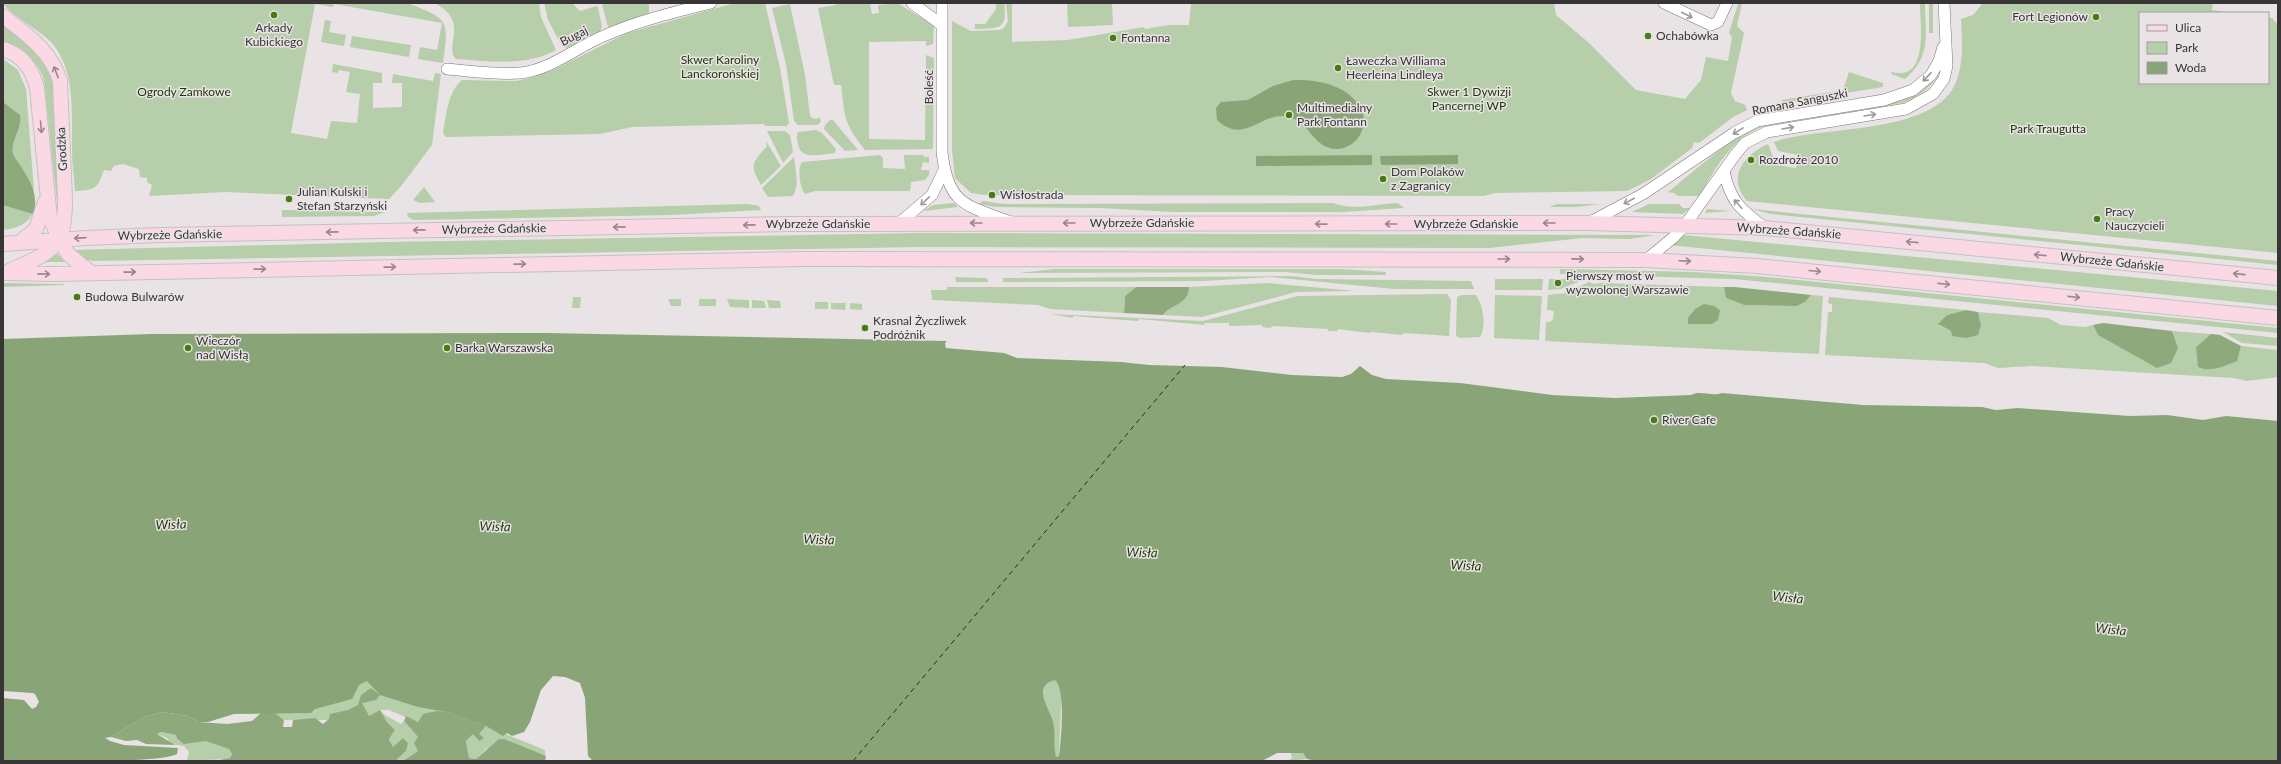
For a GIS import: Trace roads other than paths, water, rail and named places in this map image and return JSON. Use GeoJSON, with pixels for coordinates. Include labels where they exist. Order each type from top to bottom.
{"type":"FeatureCollection","features":[{"type":"Feature","properties":{"kind":"main road","name":"Grodzka"},"geometry":{"type":"LineString","coordinates":[[3,16],[38,43],[46,52],[60,81],[65,218],[60,240]]}},
{"type":"Feature","properties":{"kind":"main road"},"geometry":{"type":"LineString","coordinates":[[3,49],[20,57],[28,64],[34,76],[37,88],[46,193],[50,219],[68,254],[92,273]]}},
{"type":"Feature","properties":{"kind":"main road"},"geometry":{"type":"LineString","coordinates":[[19,243],[31,234],[38,224],[46,193]]}},
{"type":"Feature","properties":{"kind":"main road","name":"Wybrzeże Gdańskie"},"geometry":{"type":"LineString","coordinates":[[3,244],[60,240],[269,233],[898,224],[1588,223],[1765,228],[2278,278]]}},
{"type":"Feature","properties":{"kind":"main road"},"geometry":{"type":"LineString","coordinates":[[4,273],[43,256],[60,240]]}},
{"type":"Feature","properties":{"kind":"main road"},"geometry":{"type":"LineString","coordinates":[[4,273],[92,273],[803,259],[1646,260],[1773,267],[2278,318]]}},
{"type":"Feature","properties":{"kind":"street","name":"Bugaj"},"geometry":{"type":"LineString","coordinates":[[447,69],[506,73],[528,71],[545,66],[585,44],[629,26],[711,3]]}},
{"type":"Feature","properties":{"kind":"street"},"geometry":{"type":"LineString","coordinates":[[912,3],[942,25]]}},
{"type":"Feature","properties":{"kind":"street","name":"Boleść"},"geometry":{"type":"LineString","coordinates":[[942,3],[942,144],[944,170],[949,186],[966,205],[1014,223]]}},
{"type":"Feature","properties":{"kind":"street"},"geometry":{"type":"LineString","coordinates":[[1664,3],[1715,24],[1727,3]]}},
{"type":"Feature","properties":{"kind":"street","name":"Romana Sanguszki"},"geometry":{"type":"LineString","coordinates":[[1646,260],[1674,237],[1685,225],[1745,143],[1767,132],[1906,109],[1918,104],[1933,94],[1944,79],[1947,66],[1944,3]]}},
{"type":"Feature","properties":{"kind":"street","name":"Romana Sanguszki"},"geometry":{"type":"LineString","coordinates":[[1588,223],[1643,194],[1734,133],[1757,121],[1884,100],[1913,90],[1931,75],[1939,61],[1945,43]]}},
{"type":"Feature","properties":{"kind":"street"},"geometry":{"type":"LineString","coordinates":[[898,224],[932,195],[944,170]]}},
{"type":"Feature","properties":{"kind":"street"},"geometry":{"type":"LineString","coordinates":[[1724,171],[1727,186],[1735,202],[1765,228]]}},
{"type":"Feature","properties":{"kind":"water","name":"Multimedialny Park Fontann"},"geometry":{"type":"Polygon","coordinates":[[[1293,80],[1329,84],[1337,87],[1352,97],[1362,111],[1364,118],[1361,133],[1352,144],[1345,148],[1328,148],[1321,144],[1299,122],[1282,116],[1273,117],[1250,127],[1235,130],[1226,127],[1217,120],[1216,108],[1221,102],[1248,100],[1273,86],[1293,80]]]}},
{"type":"Feature","properties":{"kind":"water"},"geometry":{"type":"Polygon","coordinates":[[[1372,155],[1372,165],[1256,166],[1256,156],[1372,155]]]}},
{"type":"Feature","properties":{"kind":"water"},"geometry":{"type":"Polygon","coordinates":[[[1458,155],[1458,164],[1381,165],[1380,156],[1458,155]]]}},
{"type":"Feature","properties":{"kind":"water","name":"Wisła"},"geometry":{"type":"Polygon","coordinates":[[[547,333],[947,341],[945,343],[946,348],[1004,353],[1017,358],[1121,362],[1149,365],[1222,367],[1292,375],[1342,377],[1351,374],[1360,366],[1372,375],[1386,379],[1460,383],[1552,395],[1615,398],[1722,393],[1863,405],[1982,407],[1996,410],[2018,408],[2130,416],[2167,415],[2203,420],[2226,416],[2278,421],[2278,761],[1317,761],[1307,759],[1303,753],[1277,753],[1262,761],[593,761],[588,756],[585,698],[580,683],[565,677],[553,676],[541,690],[530,722],[524,732],[512,736],[507,733],[503,736],[486,726],[447,712],[418,707],[380,695],[367,681],[359,685],[352,699],[315,709],[311,713],[234,714],[208,722],[198,722],[188,716],[162,712],[144,717],[111,737],[105,738],[124,745],[178,748],[177,754],[166,757],[122,761],[3,761],[3,698],[24,700],[32,709],[36,707],[39,702],[35,694],[32,693],[3,691],[3,339],[151,334],[547,333]],[[1055,680],[1048,683],[1044,687],[1043,693],[1053,722],[1056,757],[1059,756],[1062,728],[1062,704],[1058,685],[1055,680]]]}},
{"type":"Feature","properties":{"kind":"place","name":"Arkady Kubickiego"},"geometry":{"type":"Point","coordinates":[274,15]}},
{"type":"Feature","properties":{"kind":"place","name":"Fort Legionów"},"geometry":{"type":"Point","coordinates":[2096,17]}},
{"type":"Feature","properties":{"kind":"place","name":"Ochabówka"},"geometry":{"type":"Point","coordinates":[1648,36]}},
{"type":"Feature","properties":{"kind":"place","name":"Fontanna"},"geometry":{"type":"Point","coordinates":[1113,38]}},
{"type":"Feature","properties":{"kind":"place","name":"Ławeczka Williama Heerleina Lindleya"},"geometry":{"type":"Point","coordinates":[1338,68]}},
{"type":"Feature","properties":{"kind":"place","name":"Multimedialny Park Fontann"},"geometry":{"type":"Point","coordinates":[1289,115]}},
{"type":"Feature","properties":{"kind":"place","name":"Rozdroże 2010"},"geometry":{"type":"Point","coordinates":[1751,160]}},
{"type":"Feature","properties":{"kind":"place","name":"Dom Polaków z Zagranicy"},"geometry":{"type":"Point","coordinates":[1383,179]}},
{"type":"Feature","properties":{"kind":"place","name":"Wisłostrada"},"geometry":{"type":"Point","coordinates":[992,195]}},
{"type":"Feature","properties":{"kind":"place","name":"Julian Kulski i Stefan Starzyński"},"geometry":{"type":"Point","coordinates":[289,199]}},
{"type":"Feature","properties":{"kind":"place","name":"Pracy Nauczycieli"},"geometry":{"type":"Point","coordinates":[2097,219]}},
{"type":"Feature","properties":{"kind":"place","name":"Pierwszy most w wyzwolonej Warszawie"},"geometry":{"type":"Point","coordinates":[1558,283]}},
{"type":"Feature","properties":{"kind":"place","name":"Budowa Bulwarów"},"geometry":{"type":"Point","coordinates":[77,297]}},
{"type":"Feature","properties":{"kind":"place","name":"Krasnal Życzliwek Podróżnik"},"geometry":{"type":"Point","coordinates":[865,328]}},
{"type":"Feature","properties":{"kind":"place","name":"Wieczór nad Wisłą"},"geometry":{"type":"Point","coordinates":[188,348]}},
{"type":"Feature","properties":{"kind":"place","name":"Barka Warszawska"},"geometry":{"type":"Point","coordinates":[447,348]}},
{"type":"Feature","properties":{"kind":"place","name":"River Cafe"},"geometry":{"type":"Point","coordinates":[1654,420]}},
{"type":"Feature","properties":{"kind":"park label","name":"Skwer Karoliny Lanckorońskiej"},"geometry":{"type":"Point","coordinates":[720,67]}},
{"type":"Feature","properties":{"kind":"park label","name":"Ogrody Zamkowe"},"geometry":{"type":"Point","coordinates":[184,92]}},
{"type":"Feature","properties":{"kind":"park label","name":"Skwer 1 Dywizji Pancernej WP"},"geometry":{"type":"Point","coordinates":[1469,99]}},
{"type":"Feature","properties":{"kind":"park label","name":"Park Traugutta"},"geometry":{"type":"Point","coordinates":[2048,129]}}]}
